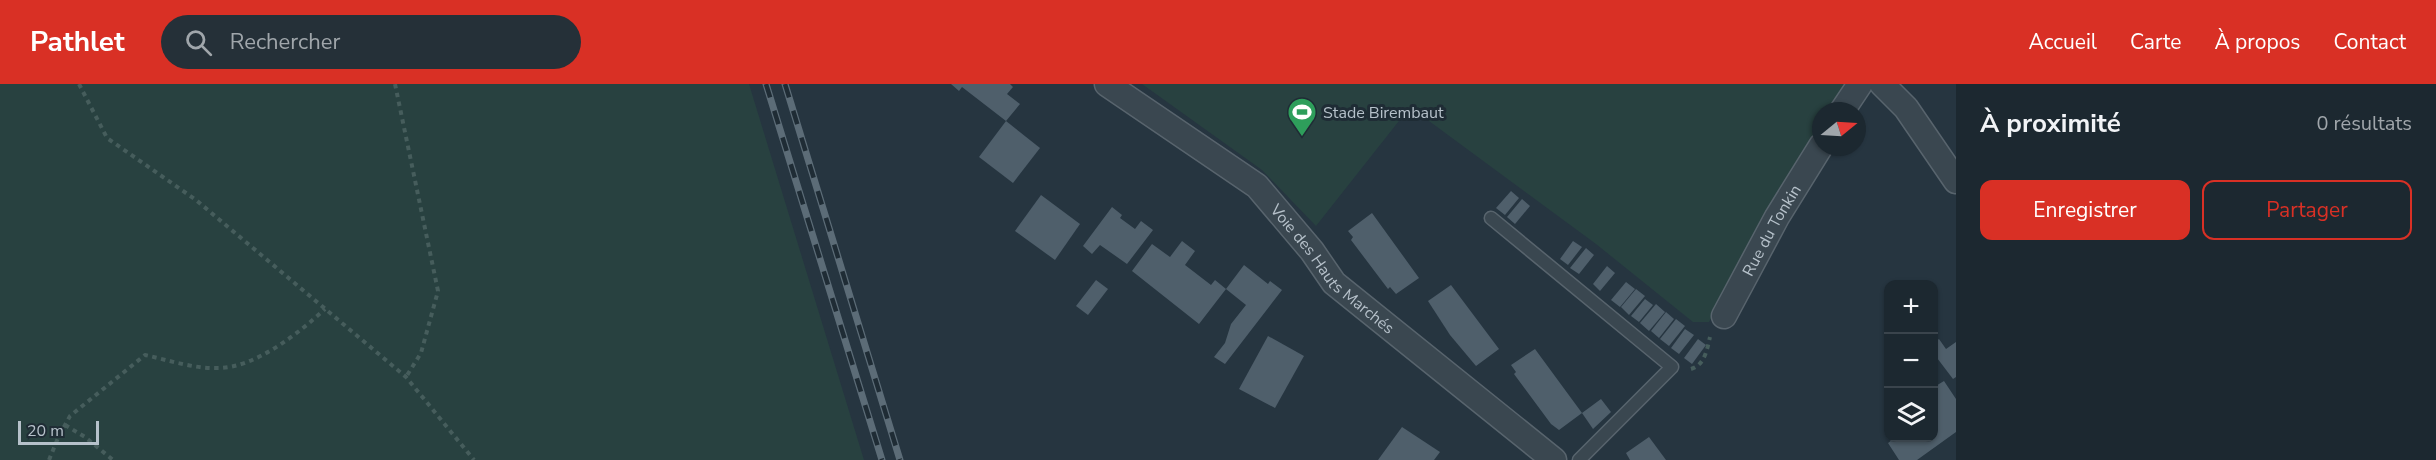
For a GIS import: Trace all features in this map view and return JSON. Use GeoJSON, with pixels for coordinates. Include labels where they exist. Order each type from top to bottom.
{"type":"FeatureCollection","features":[{"type":"Feature","properties":{"kind":"street","name":"Voie des Hauts Marchés"},"geometry":{"type":"LineString","coordinates":[[1107,84],[1257,186],[1312,251],[1334,283],[1554,460]]}},
{"type":"Feature","properties":{"kind":"street"},"geometry":{"type":"LineString","coordinates":[[1848,102],[1860,84]]}},
{"type":"Feature","properties":{"kind":"street"},"geometry":{"type":"LineString","coordinates":[[1882,84],[1906,108],[1956,181]]}},
{"type":"Feature","properties":{"kind":"street","name":"Rue du Tonkin"},"geometry":{"type":"LineString","coordinates":[[1724,316],[1777,217],[1815,156]]}},
{"type":"Feature","properties":{"kind":"lane"},"geometry":{"type":"LineString","coordinates":[[1491,218],[1672,367],[1578,460]]}},
{"type":"Feature","properties":{"kind":"path"},"geometry":{"type":"LineString","coordinates":[[79,84],[107,138],[196,200],[406,377],[474,460]]}},
{"type":"Feature","properties":{"kind":"path"},"geometry":{"type":"LineString","coordinates":[[394,84],[438,291],[421,353],[406,377]]}},
{"type":"Feature","properties":{"kind":"path"},"geometry":{"type":"LineString","coordinates":[[50,460],[65,425],[78,410],[146,355],[219,369],[250,361],[306,327],[325,309]]}},
{"type":"Feature","properties":{"kind":"path"},"geometry":{"type":"LineString","coordinates":[[1672,367],[1681,372],[1697,367],[1706,354],[1711,336],[1724,316]]}},
{"type":"Feature","properties":{"kind":"path"},"geometry":{"type":"LineString","coordinates":[[65,425],[113,460]]}},
{"type":"Feature","properties":{"kind":"green space"},"geometry":{"type":"Polygon","coordinates":[[[0,84],[749,84],[864,460],[0,460],[0,84]]]}},
{"type":"Feature","properties":{"kind":"green space"},"geometry":{"type":"Polygon","coordinates":[[[1142,84],[1846,84],[1835,102],[1812,102],[1812,143],[1709,322],[1693,322],[1596,244],[1410,107],[1316,226],[1262,170],[1142,84]]]}},
{"type":"Feature","properties":{"kind":"building"},"geometry":{"type":"Polygon","coordinates":[[[951,84],[1010,84],[1013,87],[1007,94],[1020,104],[1006,121],[962,87],[959,91],[951,84]]]}},
{"type":"Feature","properties":{"kind":"building"},"geometry":{"type":"Polygon","coordinates":[[[1006,121],[1040,148],[1013,183],[979,157],[1006,121]]]}},
{"type":"Feature","properties":{"kind":"building"},"geometry":{"type":"Polygon","coordinates":[[[1511,191],[1519,198],[1505,215],[1496,208],[1511,191]]]}},
{"type":"Feature","properties":{"kind":"building"},"geometry":{"type":"Polygon","coordinates":[[[1041,195],[1080,224],[1055,260],[1015,231],[1041,195]]]}},
{"type":"Feature","properties":{"kind":"building"},"geometry":{"type":"Polygon","coordinates":[[[1522,199],[1530,206],[1515,224],[1507,217],[1522,199]]]}},
{"type":"Feature","properties":{"kind":"building"},"geometry":{"type":"Polygon","coordinates":[[[1112,207],[1122,215],[1120,218],[1135,229],[1141,221],[1153,230],[1127,264],[1100,245],[1092,254],[1083,246],[1112,207]]]}},
{"type":"Feature","properties":{"kind":"building"},"geometry":{"type":"Polygon","coordinates":[[[1372,213],[1419,278],[1396,294],[1390,287],[1388,289],[1351,240],[1353,237],[1348,231],[1372,213]]]}},
{"type":"Feature","properties":{"kind":"building"},"geometry":{"type":"Polygon","coordinates":[[[1182,241],[1195,251],[1185,265],[1211,285],[1215,280],[1226,289],[1199,324],[1132,271],[1152,244],[1170,257],[1182,241]]]}},
{"type":"Feature","properties":{"kind":"building"},"geometry":{"type":"Polygon","coordinates":[[[1573,241],[1582,247],[1568,265],[1560,259],[1573,241]]]}},
{"type":"Feature","properties":{"kind":"building"},"geometry":{"type":"Polygon","coordinates":[[[1586,248],[1594,255],[1579,274],[1570,268],[1586,248]]]}},
{"type":"Feature","properties":{"kind":"building"},"geometry":{"type":"Polygon","coordinates":[[[1244,265],[1268,284],[1270,281],[1282,290],[1225,364],[1214,357],[1225,343],[1231,324],[1246,305],[1226,289],[1244,265]]]}},
{"type":"Feature","properties":{"kind":"building"},"geometry":{"type":"Polygon","coordinates":[[[1607,266],[1615,273],[1600,291],[1593,284],[1607,266]]]}},
{"type":"Feature","properties":{"kind":"building"},"geometry":{"type":"Polygon","coordinates":[[[1096,280],[1108,289],[1088,315],[1076,306],[1096,280]]]}},
{"type":"Feature","properties":{"kind":"building"},"geometry":{"type":"Polygon","coordinates":[[[1626,282],[1635,289],[1620,307],[1611,300],[1626,282]]]}},
{"type":"Feature","properties":{"kind":"building"},"geometry":{"type":"Polygon","coordinates":[[[1451,285],[1499,349],[1476,366],[1450,335],[1428,301],[1451,285]]]}},
{"type":"Feature","properties":{"kind":"building"},"geometry":{"type":"Polygon","coordinates":[[[1636,289],[1645,296],[1629,315],[1621,307],[1636,289]]]}},
{"type":"Feature","properties":{"kind":"building"},"geometry":{"type":"Polygon","coordinates":[[[1645,299],[1653,305],[1639,322],[1631,316],[1645,299]]]}},
{"type":"Feature","properties":{"kind":"building"},"geometry":{"type":"Polygon","coordinates":[[[1656,304],[1665,312],[1649,331],[1640,323],[1656,304]]]}},
{"type":"Feature","properties":{"kind":"building"},"geometry":{"type":"Polygon","coordinates":[[[1666,312],[1674,319],[1659,338],[1651,331],[1666,312]]]}},
{"type":"Feature","properties":{"kind":"building"},"geometry":{"type":"Polygon","coordinates":[[[1676,319],[1685,326],[1669,346],[1660,339],[1676,319]]]}},
{"type":"Feature","properties":{"kind":"building"},"geometry":{"type":"Polygon","coordinates":[[[1685,329],[1694,335],[1679,354],[1671,348],[1685,329]]]}},
{"type":"Feature","properties":{"kind":"building"},"geometry":{"type":"Polygon","coordinates":[[[1268,336],[1304,356],[1275,408],[1239,389],[1268,336]]]}},
{"type":"Feature","properties":{"kind":"building"},"geometry":{"type":"Polygon","coordinates":[[[1698,339],[1706,345],[1692,364],[1684,358],[1698,339]]]}},
{"type":"Feature","properties":{"kind":"building"},"geometry":{"type":"Polygon","coordinates":[[[1938,340],[1946,349],[1956,342],[1956,377],[1953,379],[1938,359],[1938,340]]]}},
{"type":"Feature","properties":{"kind":"building"},"geometry":{"type":"Polygon","coordinates":[[[1535,349],[1582,413],[1559,430],[1551,424],[1514,374],[1516,372],[1511,365],[1535,349]]]}},
{"type":"Feature","properties":{"kind":"building"},"geometry":{"type":"Polygon","coordinates":[[[1944,381],[1956,399],[1956,432],[1917,460],[1899,460],[1889,442],[1938,442],[1938,385],[1944,381]]]}},
{"type":"Feature","properties":{"kind":"building"},"geometry":{"type":"Polygon","coordinates":[[[1601,399],[1611,412],[1593,429],[1582,413],[1601,399]]]}},
{"type":"Feature","properties":{"kind":"building"},"geometry":{"type":"Polygon","coordinates":[[[1402,427],[1440,452],[1434,460],[1378,460],[1402,427]]]}},
{"type":"Feature","properties":{"kind":"building"},"geometry":{"type":"Polygon","coordinates":[[[1649,437],[1666,460],[1630,460],[1626,453],[1649,437]]]}},
{"type":"Feature","properties":{"kind":"railway"},"geometry":{"type":"LineString","coordinates":[[766,84],[882,460]]}},
{"type":"Feature","properties":{"kind":"railway"},"geometry":{"type":"LineString","coordinates":[[785,84],[900,460]]}},
{"type":"Feature","properties":{"kind":"place","name":"Stade Birembaut"},"geometry":{"type":"Point","coordinates":[1302,138]}}]}
